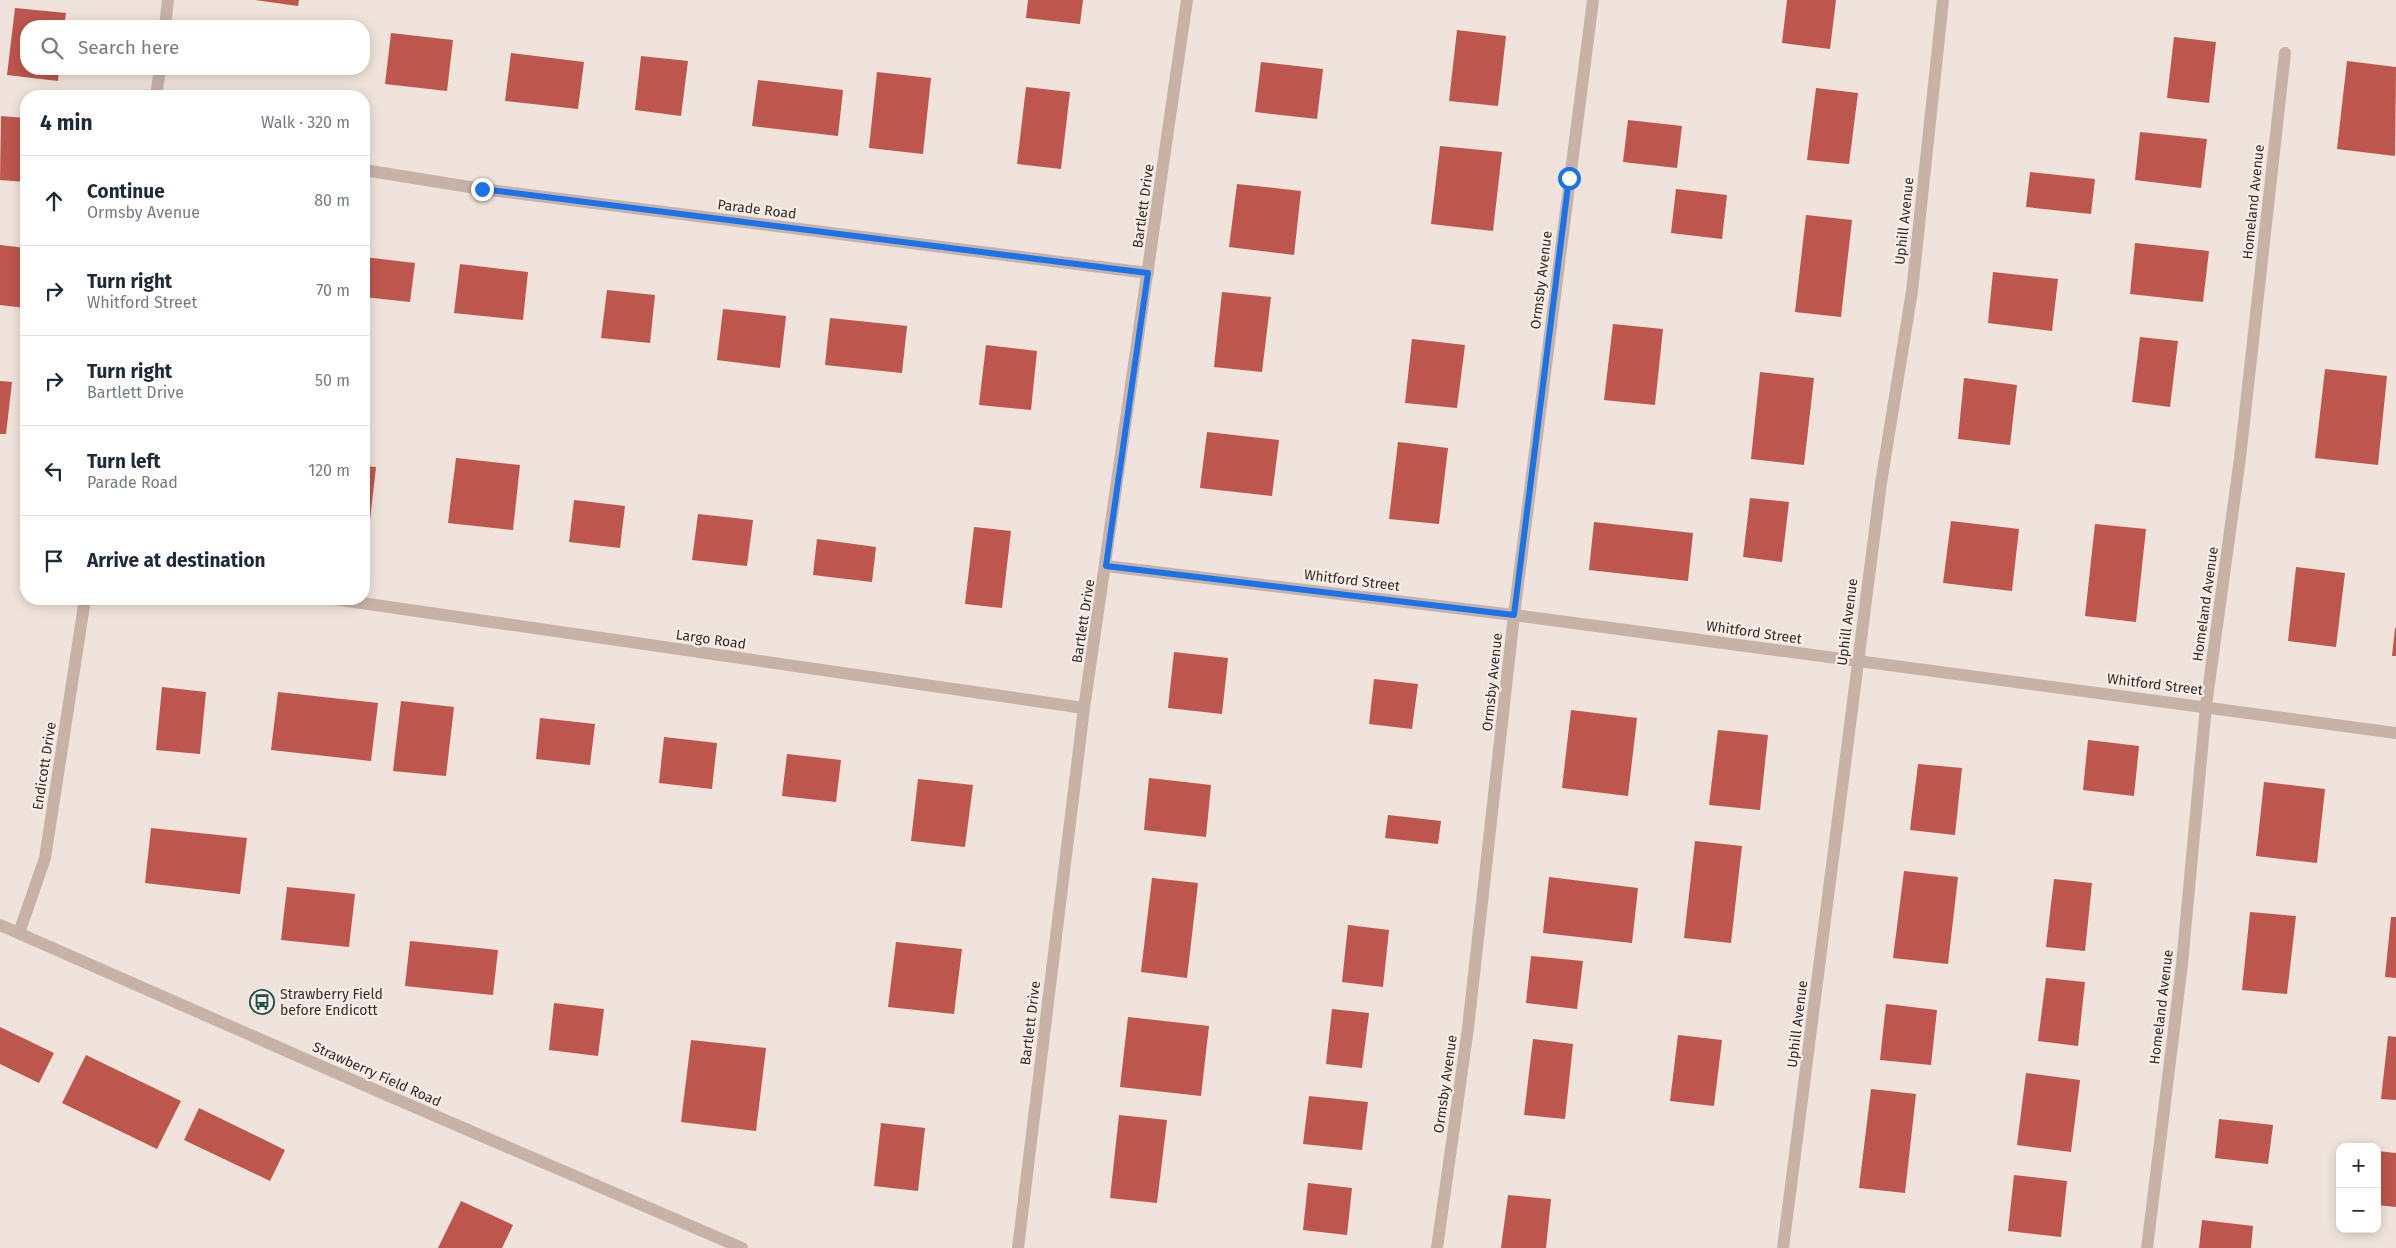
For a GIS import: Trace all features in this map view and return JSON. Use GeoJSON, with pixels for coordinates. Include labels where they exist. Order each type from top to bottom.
{"type":"FeatureCollection","features":[{"type":"Feature","properties":{"kind":"street"},"geometry":{"type":"LineString","coordinates":[[166,20],[168,0]]}},
{"type":"Feature","properties":{"kind":"street","name":"Bartlett Drive"},"geometry":{"type":"LineString","coordinates":[[1018,1248],[1084,708],[1187,0]]}},
{"type":"Feature","properties":{"kind":"street","name":"Ormsby Avenue"},"geometry":{"type":"LineString","coordinates":[[1437,1248],[1468,1028],[1514,615],[1593,0]]}},
{"type":"Feature","properties":{"kind":"street","name":"Uphill Avenue"},"geometry":{"type":"LineString","coordinates":[[1783,1248],[1881,483],[1912,290],[1943,0]]}},
{"type":"Feature","properties":{"kind":"street","name":"Homeland Avenue"},"geometry":{"type":"LineString","coordinates":[[2147,1248],[2182,964],[2206,706],[2240,458],[2284,54]]}},
{"type":"Feature","properties":{"kind":"street"},"geometry":{"type":"LineString","coordinates":[[157,90],[159,75]]}},
{"type":"Feature","properties":{"kind":"street","name":"Parade Road"},"geometry":{"type":"LineString","coordinates":[[370,171],[482,189],[1148,273]]}},
{"type":"Feature","properties":{"kind":"street","name":"Whitford Street"},"geometry":{"type":"LineString","coordinates":[[1106,566],[1514,615],[2206,706],[2396,733]]}},
{"type":"Feature","properties":{"kind":"street","name":"Largo Road"},"geometry":{"type":"LineString","coordinates":[[370,604],[1084,708]]}},
{"type":"Feature","properties":{"kind":"street","name":"Endicott Drive"},"geometry":{"type":"LineString","coordinates":[[19,933],[45,858],[84,605]]}},
{"type":"Feature","properties":{"kind":"street","name":"Strawberry Field Road"},"geometry":{"type":"LineString","coordinates":[[0,926],[742,1248]]}},
{"type":"Feature","properties":{"kind":"building"},"geometry":{"type":"Polygon","coordinates":[[[255,0],[299,0],[298,6],[255,0]]]}},
{"type":"Feature","properties":{"kind":"building"},"geometry":{"type":"Polygon","coordinates":[[[1028,0],[1083,0],[1080,24],[1026,18],[1028,0]]]}},
{"type":"Feature","properties":{"kind":"building"},"geometry":{"type":"Polygon","coordinates":[[[1787,0],[1836,0],[1830,49],[1782,43],[1787,0]]]}},
{"type":"Feature","properties":{"kind":"building"},"geometry":{"type":"Polygon","coordinates":[[[15,8],[66,13],[65,20],[20,20],[20,75],[58,75],[58,81],[7,75],[15,8]]]}},
{"type":"Feature","properties":{"kind":"building"},"geometry":{"type":"Polygon","coordinates":[[[1457,30],[1506,36],[1498,106],[1449,101],[1457,30]]]}},
{"type":"Feature","properties":{"kind":"building"},"geometry":{"type":"Polygon","coordinates":[[[391,33],[453,40],[447,91],[385,84],[391,33]]]}},
{"type":"Feature","properties":{"kind":"building"},"geometry":{"type":"Polygon","coordinates":[[[2174,37],[2216,42],[2209,103],[2167,98],[2174,37]]]}},
{"type":"Feature","properties":{"kind":"building"},"geometry":{"type":"Polygon","coordinates":[[[511,53],[584,62],[578,109],[505,101],[511,53]]]}},
{"type":"Feature","properties":{"kind":"building"},"geometry":{"type":"Polygon","coordinates":[[[641,56],[688,61],[681,116],[635,110],[641,56]]]}},
{"type":"Feature","properties":{"kind":"building"},"geometry":{"type":"Polygon","coordinates":[[[2347,61],[2396,67],[2395,156],[2337,149],[2347,61]]]}},
{"type":"Feature","properties":{"kind":"building"},"geometry":{"type":"Polygon","coordinates":[[[1261,62],[1323,69],[1317,119],[1255,112],[1261,62]]]}},
{"type":"Feature","properties":{"kind":"building"},"geometry":{"type":"Polygon","coordinates":[[[877,72],[931,78],[923,154],[869,148],[877,72]]]}},
{"type":"Feature","properties":{"kind":"building"},"geometry":{"type":"Polygon","coordinates":[[[758,80],[843,90],[838,136],[752,126],[758,80]]]}},
{"type":"Feature","properties":{"kind":"building"},"geometry":{"type":"Polygon","coordinates":[[[1026,87],[1070,92],[1061,169],[1017,164],[1026,87]]]}},
{"type":"Feature","properties":{"kind":"building"},"geometry":{"type":"Polygon","coordinates":[[[1816,88],[1858,93],[1849,164],[1807,160],[1816,88]]]}},
{"type":"Feature","properties":{"kind":"building"},"geometry":{"type":"Polygon","coordinates":[[[1,116],[20,118],[20,182],[0,180],[1,116]]]}},
{"type":"Feature","properties":{"kind":"building"},"geometry":{"type":"Polygon","coordinates":[[[1628,120],[1682,126],[1677,168],[1623,162],[1628,120]]]}},
{"type":"Feature","properties":{"kind":"building"},"geometry":{"type":"Polygon","coordinates":[[[2140,132],[2207,139],[2201,188],[2135,180],[2140,132]]]}},
{"type":"Feature","properties":{"kind":"building"},"geometry":{"type":"Polygon","coordinates":[[[1440,146],[1502,152],[1493,231],[1431,224],[1440,146]]]}},
{"type":"Feature","properties":{"kind":"building"},"geometry":{"type":"Polygon","coordinates":[[[2030,172],[2095,179],[2091,214],[2026,207],[2030,172]]]}},
{"type":"Feature","properties":{"kind":"building"},"geometry":{"type":"Polygon","coordinates":[[[1237,184],[1301,191],[1294,255],[1229,247],[1237,184]]]}},
{"type":"Feature","properties":{"kind":"building"},"geometry":{"type":"Polygon","coordinates":[[[1676,189],[1727,195],[1722,239],[1671,233],[1676,189]]]}},
{"type":"Feature","properties":{"kind":"building"},"geometry":{"type":"Polygon","coordinates":[[[1806,215],[1852,220],[1841,317],[1795,312],[1806,215]]]}},
{"type":"Feature","properties":{"kind":"building"},"geometry":{"type":"Polygon","coordinates":[[[2135,243],[2209,251],[2203,302],[2130,294],[2135,243]]]}},
{"type":"Feature","properties":{"kind":"building"},"geometry":{"type":"Polygon","coordinates":[[[0,245],[20,247],[20,307],[0,305],[0,245]]]}},
{"type":"Feature","properties":{"kind":"building"},"geometry":{"type":"Polygon","coordinates":[[[370,258],[415,263],[410,302],[370,298],[370,258]]]}},
{"type":"Feature","properties":{"kind":"building"},"geometry":{"type":"Polygon","coordinates":[[[460,264],[528,272],[523,320],[454,313],[460,264]]]}},
{"type":"Feature","properties":{"kind":"building"},"geometry":{"type":"Polygon","coordinates":[[[1993,272],[2058,279],[2052,331],[1988,323],[1993,272]]]}},
{"type":"Feature","properties":{"kind":"building"},"geometry":{"type":"Polygon","coordinates":[[[607,290],[655,295],[650,343],[601,338],[607,290]]]}},
{"type":"Feature","properties":{"kind":"building"},"geometry":{"type":"Polygon","coordinates":[[[1222,292],[1271,297],[1262,372],[1214,367],[1222,292]]]}},
{"type":"Feature","properties":{"kind":"building"},"geometry":{"type":"Polygon","coordinates":[[[723,309],[786,316],[780,368],[717,360],[723,309]]]}},
{"type":"Feature","properties":{"kind":"building"},"geometry":{"type":"Polygon","coordinates":[[[830,318],[907,326],[902,373],[825,365],[830,318]]]}},
{"type":"Feature","properties":{"kind":"building"},"geometry":{"type":"Polygon","coordinates":[[[1613,324],[1663,329],[1655,405],[1604,400],[1613,324]]]}},
{"type":"Feature","properties":{"kind":"building"},"geometry":{"type":"Polygon","coordinates":[[[2140,337],[2178,341],[2170,407],[2132,402],[2140,337]]]}},
{"type":"Feature","properties":{"kind":"building"},"geometry":{"type":"Polygon","coordinates":[[[1412,339],[1465,345],[1457,408],[1405,403],[1412,339]]]}},
{"type":"Feature","properties":{"kind":"building"},"geometry":{"type":"Polygon","coordinates":[[[986,345],[1037,351],[1031,410],[979,405],[986,345]]]}},
{"type":"Feature","properties":{"kind":"building"},"geometry":{"type":"Polygon","coordinates":[[[2325,369],[2387,376],[2378,465],[2315,458],[2325,369]]]}},
{"type":"Feature","properties":{"kind":"building"},"geometry":{"type":"Polygon","coordinates":[[[1760,372],[1814,378],[1804,465],[1751,459],[1760,372]]]}},
{"type":"Feature","properties":{"kind":"building"},"geometry":{"type":"Polygon","coordinates":[[[1964,378],[2017,385],[2010,445],[1958,439],[1964,378]]]}},
{"type":"Feature","properties":{"kind":"building"},"geometry":{"type":"Polygon","coordinates":[[[0,381],[12,382],[6,434],[0,434],[0,381]]]}},
{"type":"Feature","properties":{"kind":"building"},"geometry":{"type":"Polygon","coordinates":[[[1207,432],[1279,440],[1272,496],[1200,488],[1207,432]]]}},
{"type":"Feature","properties":{"kind":"building"},"geometry":{"type":"Polygon","coordinates":[[[1398,442],[1448,448],[1439,524],[1389,519],[1398,442]]]}},
{"type":"Feature","properties":{"kind":"building"},"geometry":{"type":"Polygon","coordinates":[[[456,458],[520,465],[513,530],[448,523],[456,458]]]}},
{"type":"Feature","properties":{"kind":"building"},"geometry":{"type":"Polygon","coordinates":[[[370,466],[376,467],[370,520],[370,466]]]}},
{"type":"Feature","properties":{"kind":"building"},"geometry":{"type":"Polygon","coordinates":[[[1750,498],[1789,502],[1782,562],[1743,557],[1750,498]]]}},
{"type":"Feature","properties":{"kind":"building"},"geometry":{"type":"Polygon","coordinates":[[[574,500],[625,506],[620,548],[569,542],[574,500]]]}},
{"type":"Feature","properties":{"kind":"building"},"geometry":{"type":"Polygon","coordinates":[[[698,514],[753,520],[747,566],[692,560],[698,514]]]}},
{"type":"Feature","properties":{"kind":"building"},"geometry":{"type":"Polygon","coordinates":[[[1951,521],[2019,529],[2012,591],[1943,583],[1951,521]]]}},
{"type":"Feature","properties":{"kind":"building"},"geometry":{"type":"Polygon","coordinates":[[[1594,522],[1693,533],[1688,581],[1589,570],[1594,522]]]}},
{"type":"Feature","properties":{"kind":"building"},"geometry":{"type":"Polygon","coordinates":[[[2095,524],[2146,529],[2136,622],[2085,616],[2095,524]]]}},
{"type":"Feature","properties":{"kind":"building"},"geometry":{"type":"Polygon","coordinates":[[[974,527],[1011,531],[1002,608],[965,604],[974,527]]]}},
{"type":"Feature","properties":{"kind":"building"},"geometry":{"type":"Polygon","coordinates":[[[817,539],[876,547],[872,582],[813,575],[817,539]]]}},
{"type":"Feature","properties":{"kind":"building"},"geometry":{"type":"Polygon","coordinates":[[[2296,567],[2345,573],[2336,647],[2288,641],[2296,567]]]}},
{"type":"Feature","properties":{"kind":"building"},"geometry":{"type":"Polygon","coordinates":[[[2395,628],[2396,656],[2392,656],[2395,628]]]}},
{"type":"Feature","properties":{"kind":"building"},"geometry":{"type":"Polygon","coordinates":[[[1174,652],[1228,658],[1222,714],[1168,708],[1174,652]]]}},
{"type":"Feature","properties":{"kind":"building"},"geometry":{"type":"Polygon","coordinates":[[[1374,679],[1418,684],[1412,729],[1369,724],[1374,679]]]}},
{"type":"Feature","properties":{"kind":"building"},"geometry":{"type":"Polygon","coordinates":[[[162,687],[206,692],[200,754],[156,750],[162,687]]]}},
{"type":"Feature","properties":{"kind":"building"},"geometry":{"type":"Polygon","coordinates":[[[278,692],[378,703],[371,761],[271,750],[278,692]]]}},
{"type":"Feature","properties":{"kind":"building"},"geometry":{"type":"Polygon","coordinates":[[[401,701],[454,707],[446,776],[393,771],[401,701]]]}},
{"type":"Feature","properties":{"kind":"building"},"geometry":{"type":"Polygon","coordinates":[[[1571,710],[1637,718],[1628,796],[1562,788],[1571,710]]]}},
{"type":"Feature","properties":{"kind":"building"},"geometry":{"type":"Polygon","coordinates":[[[540,718],[595,724],[590,765],[536,759],[540,718]]]}},
{"type":"Feature","properties":{"kind":"building"},"geometry":{"type":"Polygon","coordinates":[[[1718,730],[1768,735],[1760,810],[1709,805],[1718,730]]]}},
{"type":"Feature","properties":{"kind":"building"},"geometry":{"type":"Polygon","coordinates":[[[664,737],[717,743],[712,789],[659,783],[664,737]]]}},
{"type":"Feature","properties":{"kind":"building"},"geometry":{"type":"Polygon","coordinates":[[[2088,740],[2139,746],[2134,796],[2083,790],[2088,740]]]}},
{"type":"Feature","properties":{"kind":"building"},"geometry":{"type":"Polygon","coordinates":[[[787,754],[841,760],[836,802],[782,796],[787,754]]]}},
{"type":"Feature","properties":{"kind":"building"},"geometry":{"type":"Polygon","coordinates":[[[1918,764],[1962,768],[1955,835],[1910,830],[1918,764]]]}},
{"type":"Feature","properties":{"kind":"building"},"geometry":{"type":"Polygon","coordinates":[[[1149,778],[1211,785],[1206,837],[1144,830],[1149,778]]]}},
{"type":"Feature","properties":{"kind":"building"},"geometry":{"type":"Polygon","coordinates":[[[918,779],[973,785],[965,847],[911,841],[918,779]]]}},
{"type":"Feature","properties":{"kind":"building"},"geometry":{"type":"Polygon","coordinates":[[[2264,782],[2325,789],[2317,863],[2256,856],[2264,782]]]}},
{"type":"Feature","properties":{"kind":"building"},"geometry":{"type":"Polygon","coordinates":[[[1388,815],[1441,821],[1438,844],[1385,838],[1388,815]]]}},
{"type":"Feature","properties":{"kind":"building"},"geometry":{"type":"Polygon","coordinates":[[[151,828],[247,838],[240,894],[145,883],[151,828]]]}},
{"type":"Feature","properties":{"kind":"building"},"geometry":{"type":"Polygon","coordinates":[[[1695,841],[1742,846],[1731,943],[1684,938],[1695,841]]]}},
{"type":"Feature","properties":{"kind":"building"},"geometry":{"type":"Polygon","coordinates":[[[1904,871],[1958,877],[1948,964],[1893,958],[1904,871]]]}},
{"type":"Feature","properties":{"kind":"building"},"geometry":{"type":"Polygon","coordinates":[[[1549,877],[1638,888],[1632,943],[1543,933],[1549,877]]]}},
{"type":"Feature","properties":{"kind":"building"},"geometry":{"type":"Polygon","coordinates":[[[1152,878],[1198,883],[1187,978],[1141,972],[1152,878]]]}},
{"type":"Feature","properties":{"kind":"building"},"geometry":{"type":"Polygon","coordinates":[[[2054,879],[2092,883],[2085,951],[2046,947],[2054,879]]]}},
{"type":"Feature","properties":{"kind":"building"},"geometry":{"type":"Polygon","coordinates":[[[287,887],[355,894],[349,947],[281,940],[287,887]]]}},
{"type":"Feature","properties":{"kind":"building"},"geometry":{"type":"Polygon","coordinates":[[[2250,912],[2296,916],[2287,994],[2242,990],[2250,912]]]}},
{"type":"Feature","properties":{"kind":"building"},"geometry":{"type":"Polygon","coordinates":[[[2391,917],[2396,917],[2396,978],[2385,977],[2391,917]]]}},
{"type":"Feature","properties":{"kind":"building"},"geometry":{"type":"Polygon","coordinates":[[[1348,925],[1389,930],[1383,987],[1342,982],[1348,925]]]}},
{"type":"Feature","properties":{"kind":"building"},"geometry":{"type":"Polygon","coordinates":[[[410,941],[498,950],[493,995],[405,986],[410,941]]]}},
{"type":"Feature","properties":{"kind":"building"},"geometry":{"type":"Polygon","coordinates":[[[896,942],[962,949],[954,1014],[888,1007],[896,942]]]}},
{"type":"Feature","properties":{"kind":"building"},"geometry":{"type":"Polygon","coordinates":[[[1531,956],[1583,961],[1577,1009],[1526,1003],[1531,956]]]}},
{"type":"Feature","properties":{"kind":"building"},"geometry":{"type":"Polygon","coordinates":[[[2046,978],[2085,982],[2078,1046],[2038,1041],[2046,978]]]}},
{"type":"Feature","properties":{"kind":"building"},"geometry":{"type":"Polygon","coordinates":[[[554,1003],[604,1009],[598,1056],[549,1050],[554,1003]]]}},
{"type":"Feature","properties":{"kind":"building"},"geometry":{"type":"Polygon","coordinates":[[[1886,1004],[1937,1010],[1931,1065],[1880,1060],[1886,1004]]]}},
{"type":"Feature","properties":{"kind":"building"},"geometry":{"type":"Polygon","coordinates":[[[1332,1009],[1369,1013],[1362,1068],[1326,1064],[1332,1009]]]}},
{"type":"Feature","properties":{"kind":"building"},"geometry":{"type":"Polygon","coordinates":[[[1128,1017],[1209,1026],[1201,1096],[1120,1087],[1128,1017]]]}},
{"type":"Feature","properties":{"kind":"building"},"geometry":{"type":"Polygon","coordinates":[[[0,1027],[54,1053],[39,1083],[0,1064],[0,1027]]]}},
{"type":"Feature","properties":{"kind":"building"},"geometry":{"type":"Polygon","coordinates":[[[1678,1035],[1722,1040],[1714,1106],[1670,1101],[1678,1035]]]}},
{"type":"Feature","properties":{"kind":"building"},"geometry":{"type":"Polygon","coordinates":[[[2388,1036],[2396,1037],[2396,1100],[2381,1099],[2388,1036]]]}},
{"type":"Feature","properties":{"kind":"building"},"geometry":{"type":"Polygon","coordinates":[[[1533,1039],[1573,1044],[1565,1119],[1524,1115],[1533,1039]]]}},
{"type":"Feature","properties":{"kind":"building"},"geometry":{"type":"Polygon","coordinates":[[[691,1040],[766,1048],[756,1131],[681,1122],[691,1040]]]}},
{"type":"Feature","properties":{"kind":"building"},"geometry":{"type":"Polygon","coordinates":[[[86,1055],[181,1101],[157,1149],[62,1103],[86,1055]]]}},
{"type":"Feature","properties":{"kind":"building"},"geometry":{"type":"Polygon","coordinates":[[[2026,1073],[2080,1080],[2071,1152],[2017,1145],[2026,1073]]]}},
{"type":"Feature","properties":{"kind":"building"},"geometry":{"type":"Polygon","coordinates":[[[1871,1089],[1916,1094],[1905,1193],[1859,1188],[1871,1089]]]}},
{"type":"Feature","properties":{"kind":"building"},"geometry":{"type":"Polygon","coordinates":[[[1309,1096],[1368,1102],[1362,1150],[1303,1144],[1309,1096]]]}},
{"type":"Feature","properties":{"kind":"building"},"geometry":{"type":"Polygon","coordinates":[[[199,1108],[285,1150],[270,1181],[184,1140],[199,1108]]]}},
{"type":"Feature","properties":{"kind":"building"},"geometry":{"type":"Polygon","coordinates":[[[1119,1115],[1167,1120],[1157,1203],[1110,1198],[1119,1115]]]}},
{"type":"Feature","properties":{"kind":"building"},"geometry":{"type":"Polygon","coordinates":[[[2219,1119],[2273,1125],[2268,1164],[2215,1158],[2219,1119]]]}},
{"type":"Feature","properties":{"kind":"building"},"geometry":{"type":"Polygon","coordinates":[[[881,1123],[925,1128],[918,1191],[874,1186],[881,1123]]]}},
{"type":"Feature","properties":{"kind":"building"},"geometry":{"type":"Polygon","coordinates":[[[2381,1151],[2396,1153],[2396,1207],[2381,1205],[2381,1151]]]}},
{"type":"Feature","properties":{"kind":"building"},"geometry":{"type":"Polygon","coordinates":[[[2014,1175],[2067,1181],[2061,1237],[2008,1231],[2014,1175]]]}},
{"type":"Feature","properties":{"kind":"building"},"geometry":{"type":"Polygon","coordinates":[[[1308,1183],[1352,1188],[1347,1235],[1303,1230],[1308,1183]]]}},
{"type":"Feature","properties":{"kind":"building"},"geometry":{"type":"Polygon","coordinates":[[[1508,1195],[1551,1199],[1546,1248],[1501,1248],[1508,1195]]]}},
{"type":"Feature","properties":{"kind":"building"},"geometry":{"type":"Polygon","coordinates":[[[461,1201],[513,1225],[502,1248],[438,1248],[461,1201]]]}},
{"type":"Feature","properties":{"kind":"building"},"geometry":{"type":"Polygon","coordinates":[[[2202,1220],[2253,1226],[2251,1248],[2199,1248],[2202,1220]]]}},
{"type":"Feature","properties":{"kind":"place","name":"Strawberry Field before Endicott"},"geometry":{"type":"Point","coordinates":[262,1002]}},
{"type":"Feature","properties":{"kind":"route"},"geometry":{"type":"LineString","coordinates":[[482,189],[1148,273],[1106,566],[1514,615],[1569,178]]}}]}
